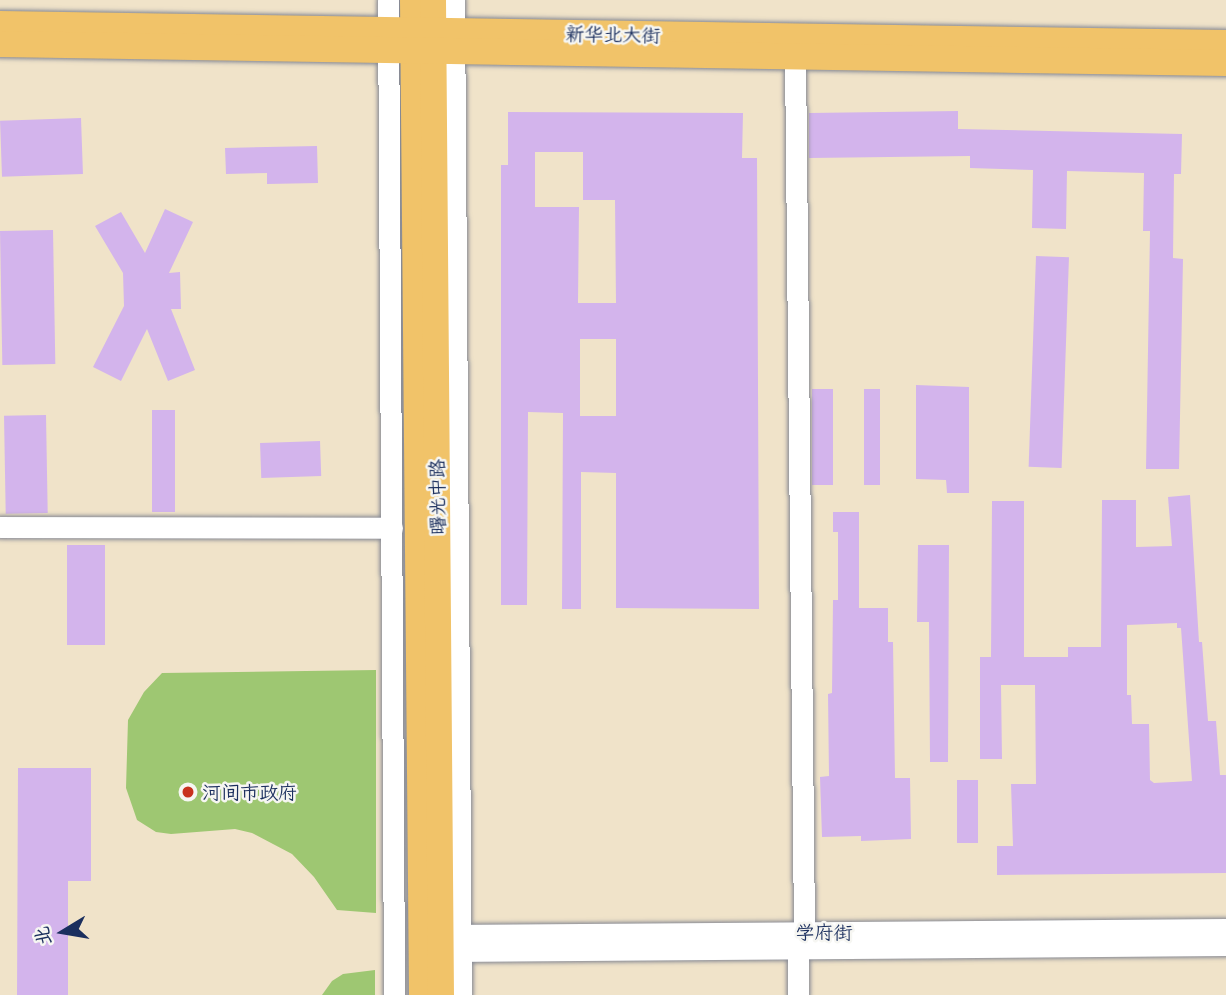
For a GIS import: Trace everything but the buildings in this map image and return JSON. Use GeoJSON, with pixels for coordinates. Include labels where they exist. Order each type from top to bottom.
{"type":"FeatureCollection","features":[{"type":"Feature","properties":{"kind":"main road","name":"曙光中路"},"geometry":{"type":"LineString","coordinates":[[413,0],[422,41],[441,995]]}},
{"type":"Feature","properties":{"kind":"main road","name":"曙光中路"},"geometry":{"type":"LineString","coordinates":[[422,41],[433,0]]}},
{"type":"Feature","properties":{"kind":"main road","name":"新华北大街"},"geometry":{"type":"LineString","coordinates":[[0,24],[795,56],[1226,63]]}},
{"type":"Feature","properties":{"kind":"main road","name":"新华北大街"},"geometry":{"type":"LineString","coordinates":[[0,44],[422,41],[1226,43]]}},
{"type":"Feature","properties":{"kind":"main road","name":"曙光中路"},"geometry":{"type":"LineString","coordinates":[[422,995],[441,943]]}},
{"type":"Feature","properties":{"kind":"street"},"geometry":{"type":"LineString","coordinates":[[388,0],[422,41],[441,943],[461,995]]}},
{"type":"Feature","properties":{"kind":"street"},"geometry":{"type":"LineString","coordinates":[[394,995],[392,528],[422,41],[454,0]]}},
{"type":"Feature","properties":{"kind":"street"},"geometry":{"type":"LineString","coordinates":[[795,56],[801,940],[798,995]]}},
{"type":"Feature","properties":{"kind":"street"},"geometry":{"type":"LineString","coordinates":[[0,527],[392,528]]}},
{"type":"Feature","properties":{"kind":"street","name":"学府街"},"geometry":{"type":"LineString","coordinates":[[441,943],[801,940],[1226,929]]}},
{"type":"Feature","properties":{"kind":"street","name":"学府街"},"geometry":{"type":"LineString","coordinates":[[801,940],[1226,945]]}},
{"type":"Feature","properties":{"kind":"green space"},"geometry":{"type":"Polygon","coordinates":[[[376,670],[376,913],[337,910],[314,877],[292,854],[252,833],[235,829],[171,834],[156,832],[137,820],[126,788],[128,720],[144,692],[162,673],[376,670]]]}},
{"type":"Feature","properties":{"kind":"green space"},"geometry":{"type":"Polygon","coordinates":[[[375,970],[375,995],[322,995],[332,981],[343,974],[375,970]]]}},
{"type":"Feature","properties":{"kind":"place","name":"河间市政府"},"geometry":{"type":"Point","coordinates":[188,792]}}]}
